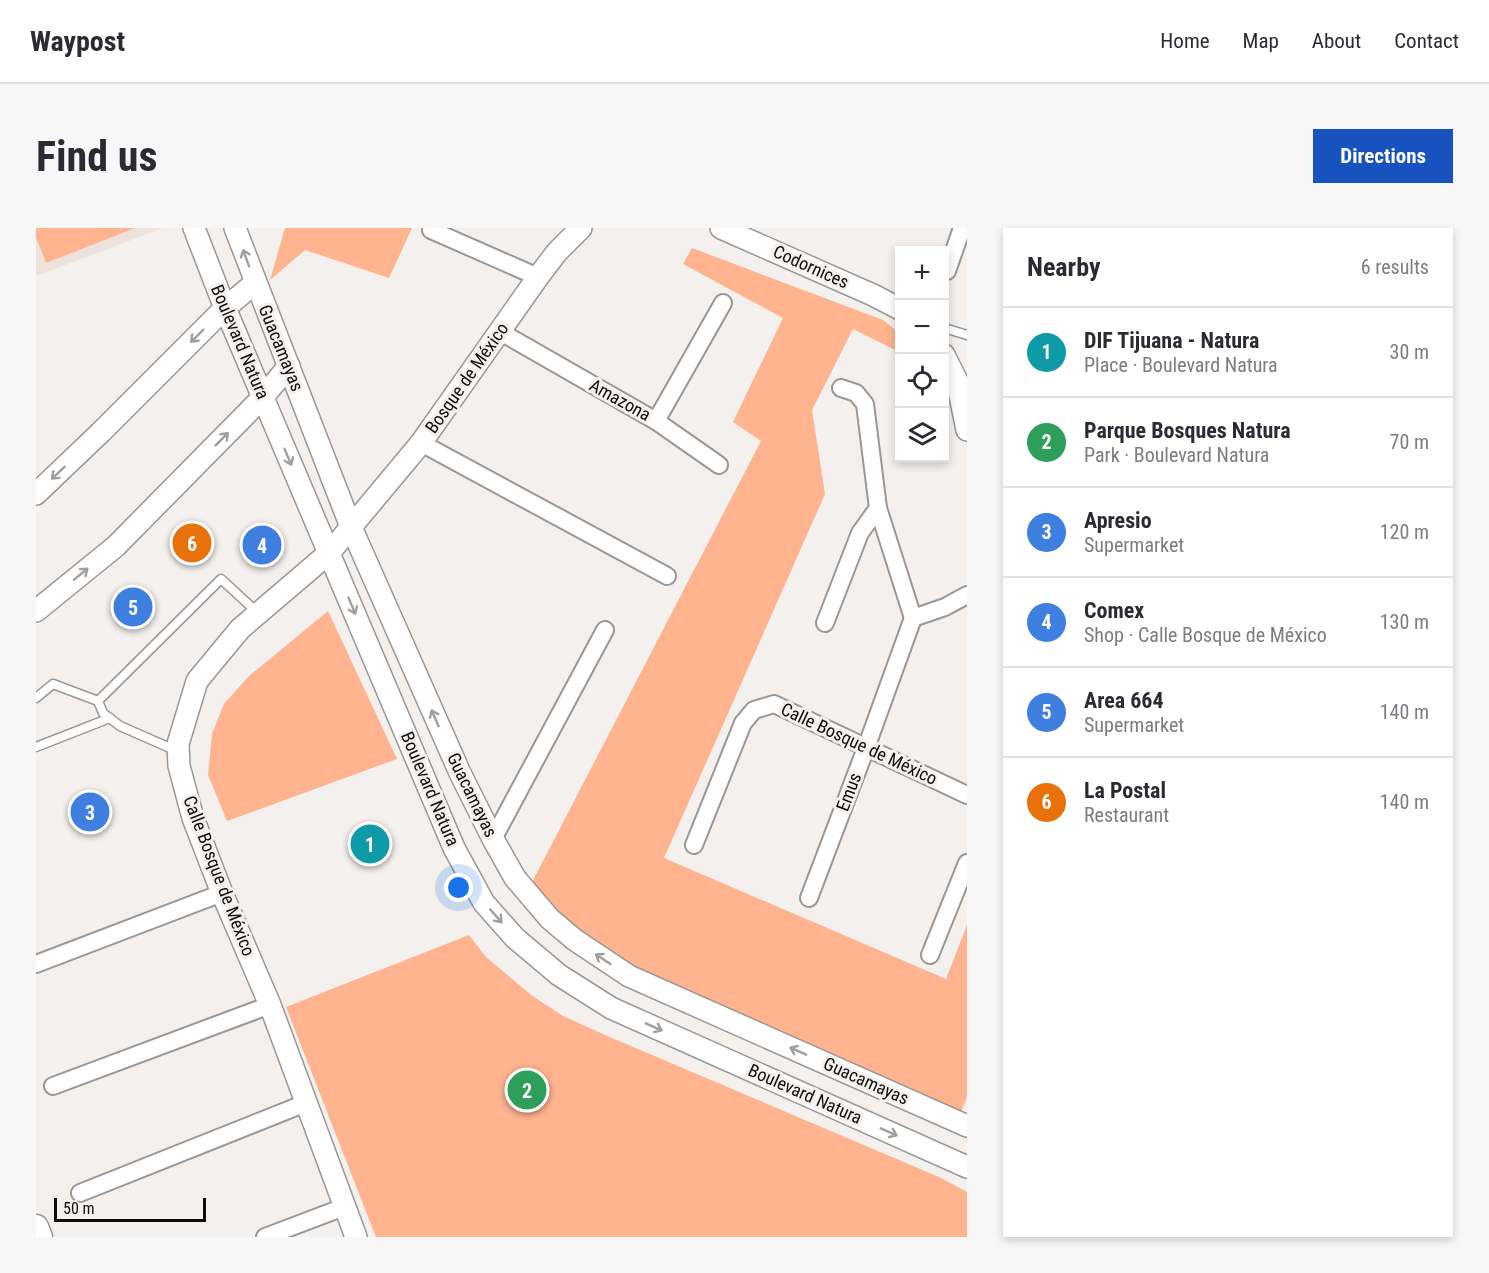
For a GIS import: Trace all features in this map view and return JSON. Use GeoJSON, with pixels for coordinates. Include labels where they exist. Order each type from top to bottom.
{"type":"FeatureCollection","features":[{"type":"Feature","properties":{"kind":"main road"},"geometry":{"type":"LineString","coordinates":[[36,1227],[40,1237]]}},
{"type":"Feature","properties":{"kind":"street","name":"Boulevard Natura"},"geometry":{"type":"LineString","coordinates":[[194,228],[262,398],[454,848],[484,903],[515,938],[559,975],[611,1008],[967,1167]]}},
{"type":"Feature","properties":{"kind":"street","name":"Guacamayas"},"geometry":{"type":"LineString","coordinates":[[235,228],[351,527],[460,773],[515,878],[550,919],[575,940],[629,976],[967,1126]]}},
{"type":"Feature","properties":{"kind":"street","name":"Bosque de México"},"geometry":{"type":"LineString","coordinates":[[351,527],[421,443],[537,277],[557,252],[581,228]]}},
{"type":"Feature","properties":{"kind":"street","name":"Codornices"},"geometry":{"type":"LineString","coordinates":[[722,228],[895,306]]}},
{"type":"Feature","properties":{"kind":"street"},"geometry":{"type":"LineString","coordinates":[[949,265],[962,228]]}},
{"type":"Feature","properties":{"kind":"street"},"geometry":{"type":"LineString","coordinates":[[431,230],[537,277]]}},
{"type":"Feature","properties":{"kind":"street"},"geometry":{"type":"LineString","coordinates":[[36,494],[225,308],[255,283]]}},
{"type":"Feature","properties":{"kind":"street","name":"Amazona"},"geometry":{"type":"LineString","coordinates":[[499,332],[656,421],[723,303]]}},
{"type":"Feature","properties":{"kind":"street"},"geometry":{"type":"LineString","coordinates":[[949,364],[957,381],[967,430]]}},
{"type":"Feature","properties":{"kind":"street"},"geometry":{"type":"LineString","coordinates":[[36,611],[116,546],[262,398],[289,366]]}},
{"type":"Feature","properties":{"kind":"street"},"geometry":{"type":"LineString","coordinates":[[841,388],[856,393],[866,404],[878,508],[913,618],[945,607],[967,595]]}},
{"type":"Feature","properties":{"kind":"street"},"geometry":{"type":"LineString","coordinates":[[656,421],[719,465]]}},
{"type":"Feature","properties":{"kind":"street"},"geometry":{"type":"LineString","coordinates":[[421,443],[667,576]]}},
{"type":"Feature","properties":{"kind":"street"},"geometry":{"type":"LineString","coordinates":[[825,623],[860,533],[878,508]]}},
{"type":"Feature","properties":{"kind":"street","name":"Calle Bosque de México"},"geometry":{"type":"LineString","coordinates":[[351,527],[329,553],[240,629],[197,681],[178,744],[179,766],[193,818],[270,1005],[356,1237]]}},
{"type":"Feature","properties":{"kind":"street","name":"Emus"},"geometry":{"type":"LineString","coordinates":[[808,898],[913,618]]}},
{"type":"Feature","properties":{"kind":"street"},"geometry":{"type":"LineString","coordinates":[[493,839],[605,630]]}},
{"type":"Feature","properties":{"kind":"street","name":"Calle Bosque de México"},"geometry":{"type":"LineString","coordinates":[[694,845],[743,723],[754,710],[774,704],[967,795]]}},
{"type":"Feature","properties":{"kind":"street"},"geometry":{"type":"LineString","coordinates":[[930,954],[967,863]]}},
{"type":"Feature","properties":{"kind":"street"},"geometry":{"type":"LineString","coordinates":[[36,964],[222,893]]}},
{"type":"Feature","properties":{"kind":"street"},"geometry":{"type":"LineString","coordinates":[[53,1086],[270,1005]]}},
{"type":"Feature","properties":{"kind":"street"},"geometry":{"type":"LineString","coordinates":[[80,1193],[306,1103]]}},
{"type":"Feature","properties":{"kind":"street"},"geometry":{"type":"LineString","coordinates":[[265,1237],[344,1207]]}},
{"type":"Feature","properties":{"kind":"lane"},"geometry":{"type":"LineString","coordinates":[[949,329],[967,334]]}},
{"type":"Feature","properties":{"kind":"lane"},"geometry":{"type":"LineString","coordinates":[[98,700],[221,579],[258,614]]}},
{"type":"Feature","properties":{"kind":"lane"},"geometry":{"type":"LineString","coordinates":[[36,698],[53,684],[98,700],[103,713],[120,726],[179,752]]}},
{"type":"Feature","properties":{"kind":"lane"},"geometry":{"type":"LineString","coordinates":[[36,747],[110,718]]}},
{"type":"Feature","properties":{"kind":"shaded area"},"geometry":{"type":"Polygon","coordinates":[[[36,228],[163,228],[36,276],[36,228]]]}},
{"type":"Feature","properties":{"kind":"shaded area"},"geometry":{"type":"Polygon","coordinates":[[[36,228],[135,228],[46,263],[36,237],[36,228]]]}},
{"type":"Feature","properties":{"kind":"shaded area"},"geometry":{"type":"Polygon","coordinates":[[[285,228],[412,228],[389,278],[305,250],[270,280],[285,228]]]}},
{"type":"Feature","properties":{"kind":"shaded area"},"geometry":{"type":"Polygon","coordinates":[[[692,248],[883,320],[895,330],[895,350],[853,329],[812,410],[825,494],[664,858],[946,979],[967,925],[967,1097],[957,1121],[575,940],[530,886],[761,441],[733,422],[783,318],[683,264],[692,248]]]}},
{"type":"Feature","properties":{"kind":"shaded area"},"geometry":{"type":"Polygon","coordinates":[[[328,611],[397,759],[227,821],[208,775],[212,734],[224,704],[249,676],[328,611]]]}},
{"type":"Feature","properties":{"kind":"shaded area"},"geometry":{"type":"Polygon","coordinates":[[[469,935],[486,957],[531,995],[563,1016],[939,1177],[967,1192],[967,1237],[376,1237],[286,1007],[469,935]]]}},
{"type":"Feature","properties":{"kind":"place","name":"La Postal"},"geometry":{"type":"Point","coordinates":[192,543]}},
{"type":"Feature","properties":{"kind":"place","name":"Comex"},"geometry":{"type":"Point","coordinates":[262,545]}},
{"type":"Feature","properties":{"kind":"place","name":"Area 664"},"geometry":{"type":"Point","coordinates":[133,607]}},
{"type":"Feature","properties":{"kind":"place","name":"Apresio"},"geometry":{"type":"Point","coordinates":[90,812]}},
{"type":"Feature","properties":{"kind":"place","name":"DIF Tijuana - Natura"},"geometry":{"type":"Point","coordinates":[370,844]}},
{"type":"Feature","properties":{"kind":"place","name":"Parque Bosques Natura"},"geometry":{"type":"Point","coordinates":[527,1090]}}]}
